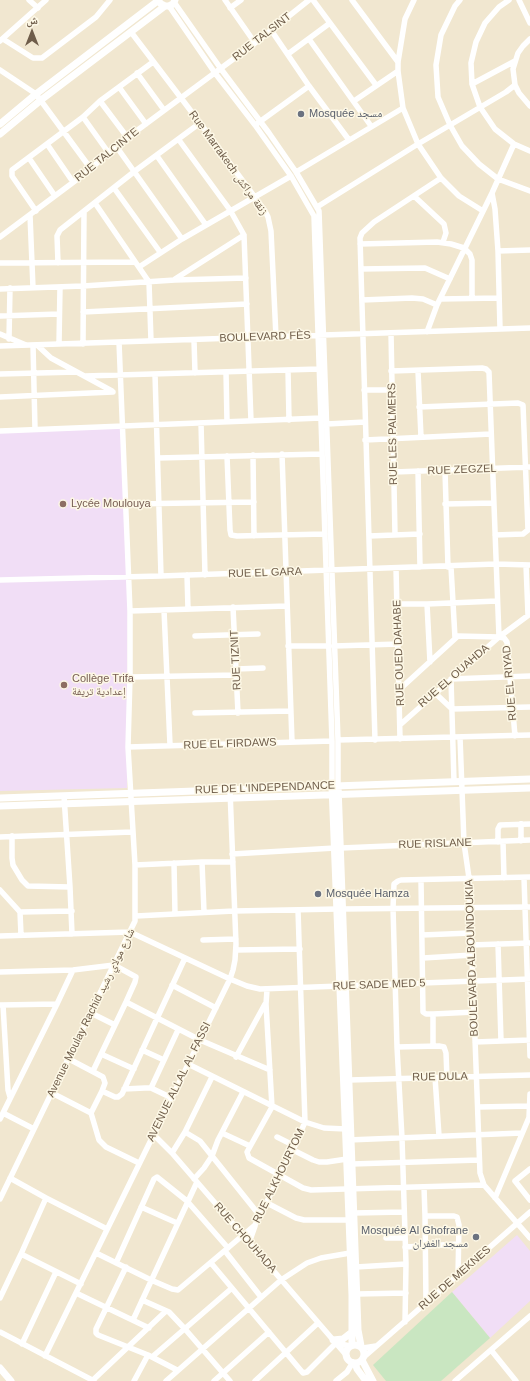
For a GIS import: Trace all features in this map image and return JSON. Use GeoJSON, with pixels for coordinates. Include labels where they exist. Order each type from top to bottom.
{"type":"FeatureCollection","features":[{"type":"Feature","properties":{"kind":"street"},"geometry":{"type":"LineString","coordinates":[[29,0],[38,8]]}},
{"type":"Feature","properties":{"kind":"street"},"geometry":{"type":"LineString","coordinates":[[46,0],[1,40],[33,58],[42,58],[96,17],[110,0]]}},
{"type":"Feature","properties":{"kind":"street"},"geometry":{"type":"LineString","coordinates":[[1,128],[36,94],[160,0],[161,4],[171,4]]}},
{"type":"Feature","properties":{"kind":"street"},"geometry":{"type":"LineString","coordinates":[[225,0],[255,43]]}},
{"type":"Feature","properties":{"kind":"street"},"geometry":{"type":"LineString","coordinates":[[230,8],[240,0]]}},
{"type":"Feature","properties":{"kind":"street","name":"RUE TALSINT"},"geometry":{"type":"LineString","coordinates":[[215,73],[309,0]]}},
{"type":"Feature","properties":{"kind":"street"},"geometry":{"type":"LineString","coordinates":[[313,0],[376,85]]}},
{"type":"Feature","properties":{"kind":"street"},"geometry":{"type":"LineString","coordinates":[[352,0],[398,62]]}},
{"type":"Feature","properties":{"kind":"street"},"geometry":{"type":"LineString","coordinates":[[414,0],[405,19],[398,62],[403,108],[418,144],[441,178],[459,196],[482,211]]}},
{"type":"Feature","properties":{"kind":"street"},"geometry":{"type":"LineString","coordinates":[[460,0],[454,6],[441,35],[436,66],[438,97],[450,125],[462,146],[479,164],[498,179],[530,191]]}},
{"type":"Feature","properties":{"kind":"street"},"geometry":{"type":"LineString","coordinates":[[509,0],[499,7],[485,23],[476,42],[471,63],[472,84],[480,107],[495,129],[514,144],[530,151]]}},
{"type":"Feature","properties":{"kind":"street"},"geometry":{"type":"LineString","coordinates":[[519,0],[530,23]]}},
{"type":"Feature","properties":{"kind":"street"},"geometry":{"type":"LineString","coordinates":[[1,128],[42,100],[131,32],[171,4]]}},
{"type":"Feature","properties":{"kind":"street"},"geometry":{"type":"LineString","coordinates":[[171,4],[260,121],[293,174],[314,216],[320,335],[327,424],[329,571],[335,740],[335,786],[343,986],[346,1130],[349,1140]]}},
{"type":"Feature","properties":{"kind":"street"},"geometry":{"type":"LineString","coordinates":[[171,4],[215,73],[317,207],[320,219],[319,369],[325,534],[329,571]]}},
{"type":"Feature","properties":{"kind":"street"},"geometry":{"type":"LineString","coordinates":[[288,54],[330,23]]}},
{"type":"Feature","properties":{"kind":"street"},"geometry":{"type":"LineString","coordinates":[[271,30],[309,86],[349,140]]}},
{"type":"Feature","properties":{"kind":"street","name":"Rue Marrakech زنقة مراكش"},"geometry":{"type":"LineString","coordinates":[[131,32],[265,211],[271,231],[276,337]]}},
{"type":"Feature","properties":{"kind":"street"},"geometry":{"type":"LineString","coordinates":[[309,39],[371,126]]}},
{"type":"Feature","properties":{"kind":"street"},"geometry":{"type":"LineString","coordinates":[[530,39],[523,46],[515,61],[513,73],[515,84],[519,93],[530,106]]}},
{"type":"Feature","properties":{"kind":"street"},"geometry":{"type":"LineString","coordinates":[[472,84],[515,61]]}},
{"type":"Feature","properties":{"kind":"street"},"geometry":{"type":"LineString","coordinates":[[36,211],[12,174],[14,169],[83,117],[100,101],[153,62]]}},
{"type":"Feature","properties":{"kind":"street"},"geometry":{"type":"LineString","coordinates":[[0,70],[36,94],[42,100],[91,169]]}},
{"type":"Feature","properties":{"kind":"street"},"geometry":{"type":"LineString","coordinates":[[354,101],[398,71]]}},
{"type":"Feature","properties":{"kind":"street"},"geometry":{"type":"LineString","coordinates":[[137,73],[164,110]]}},
{"type":"Feature","properties":{"kind":"street","name":"RUE TALCINTE"},"geometry":{"type":"LineString","coordinates":[[0,237],[91,169],[108,152],[127,137],[215,73]]}},
{"type":"Feature","properties":{"kind":"street"},"geometry":{"type":"LineString","coordinates":[[317,207],[418,144],[506,92],[515,84]]}},
{"type":"Feature","properties":{"kind":"street"},"geometry":{"type":"LineString","coordinates":[[255,125],[309,86]]}},
{"type":"Feature","properties":{"kind":"street"},"geometry":{"type":"LineString","coordinates":[[119,87],[146,124]]}},
{"type":"Feature","properties":{"kind":"street"},"geometry":{"type":"LineString","coordinates":[[100,101],[127,137]]}},
{"type":"Feature","properties":{"kind":"street"},"geometry":{"type":"LineString","coordinates":[[139,267],[160,252],[403,108]]}},
{"type":"Feature","properties":{"kind":"street"},"geometry":{"type":"LineString","coordinates":[[83,117],[108,152]]}},
{"type":"Feature","properties":{"kind":"street"},"geometry":{"type":"LineString","coordinates":[[58,263],[58,233],[135,171],[179,140],[200,123]]}},
{"type":"Feature","properties":{"kind":"street"},"geometry":{"type":"LineString","coordinates":[[179,140],[230,210],[244,235],[251,421]]}},
{"type":"Feature","properties":{"kind":"street"},"geometry":{"type":"LineString","coordinates":[[46,144],[73,182]]}},
{"type":"Feature","properties":{"kind":"street"},"geometry":{"type":"LineString","coordinates":[[427,332],[439,302],[514,144]]}},
{"type":"Feature","properties":{"kind":"street"},"geometry":{"type":"LineString","coordinates":[[116,146],[182,239]]}},
{"type":"Feature","properties":{"kind":"street"},"geometry":{"type":"LineString","coordinates":[[157,156],[206,225]]}},
{"type":"Feature","properties":{"kind":"street"},"geometry":{"type":"LineString","coordinates":[[29,158],[55,196]]}},
{"type":"Feature","properties":{"kind":"street"},"geometry":{"type":"LineString","coordinates":[[375,740],[360,238],[365,229],[374,222],[441,178]]}},
{"type":"Feature","properties":{"kind":"street"},"geometry":{"type":"LineString","coordinates":[[114,188],[160,252]]}},
{"type":"Feature","properties":{"kind":"street"},"geometry":{"type":"LineString","coordinates":[[492,193],[495,209],[498,251],[500,329]]}},
{"type":"Feature","properties":{"kind":"street"},"geometry":{"type":"LineString","coordinates":[[414,196],[444,224],[446,233],[443,242]]}},
{"type":"Feature","properties":{"kind":"street"},"geometry":{"type":"LineString","coordinates":[[95,203],[148,282],[152,341]]}},
{"type":"Feature","properties":{"kind":"street"},"geometry":{"type":"LineString","coordinates":[[83,344],[84,213]]}},
{"type":"Feature","properties":{"kind":"street"},"geometry":{"type":"LineString","coordinates":[[30,215],[32,288]]}},
{"type":"Feature","properties":{"kind":"street"},"geometry":{"type":"LineString","coordinates":[[175,280],[244,235]]}},
{"type":"Feature","properties":{"kind":"street"},"geometry":{"type":"LineString","coordinates":[[360,244],[443,242],[464,248],[470,254],[472,260],[472,298]]}},
{"type":"Feature","properties":{"kind":"street"},"geometry":{"type":"LineString","coordinates":[[498,251],[530,250]]}},
{"type":"Feature","properties":{"kind":"street"},"geometry":{"type":"LineString","coordinates":[[0,263],[135,262]]}},
{"type":"Feature","properties":{"kind":"street"},"geometry":{"type":"LineString","coordinates":[[361,269],[425,268],[450,279]]}},
{"type":"Feature","properties":{"kind":"street"},"geometry":{"type":"LineString","coordinates":[[0,289],[246,278]]}},
{"type":"Feature","properties":{"kind":"street"},"geometry":{"type":"LineString","coordinates":[[59,344],[60,287]]}},
{"type":"Feature","properties":{"kind":"street"},"geometry":{"type":"LineString","coordinates":[[9,339],[10,288]]}},
{"type":"Feature","properties":{"kind":"street"},"geometry":{"type":"LineString","coordinates":[[362,300],[412,298],[439,302],[472,298],[499,298]]}},
{"type":"Feature","properties":{"kind":"street"},"geometry":{"type":"LineString","coordinates":[[83,312],[247,304]]}},
{"type":"Feature","properties":{"kind":"street"},"geometry":{"type":"LineString","coordinates":[[0,316],[60,314]]}},
{"type":"Feature","properties":{"kind":"street","name":"BOULEVARD FÈS"},"geometry":{"type":"LineString","coordinates":[[0,346],[530,328]]}},
{"type":"Feature","properties":{"kind":"street","name":"RUE LES PALMERS"},"geometry":{"type":"LineString","coordinates":[[391,333],[394,535]]}},
{"type":"Feature","properties":{"kind":"street"},"geometry":{"type":"LineString","coordinates":[[0,334],[9,339],[32,345],[51,358],[121,396]]}},
{"type":"Feature","properties":{"kind":"street"},"geometry":{"type":"LineString","coordinates":[[194,340],[195,373]]}},
{"type":"Feature","properties":{"kind":"street","name":"Avenue Moulay Rachid شارع مولاي رشيد"},"geometry":{"type":"LineString","coordinates":[[0,1199],[69,1059],[130,932],[136,916],[135,865],[128,746],[130,611],[127,577],[126,504],[119,342]]}},
{"type":"Feature","properties":{"kind":"street"},"geometry":{"type":"LineString","coordinates":[[32,345],[35,429]]}},
{"type":"Feature","properties":{"kind":"street"},"geometry":{"type":"LineString","coordinates":[[85,376],[319,369]]}},
{"type":"Feature","properties":{"kind":"street","name":"RUE EL RIYAD"},"geometry":{"type":"LineString","coordinates":[[418,371],[486,369],[489,372],[499,637],[504,638],[507,642],[514,708],[515,736]]}},
{"type":"Feature","properties":{"kind":"street"},"geometry":{"type":"LineString","coordinates":[[288,370],[289,420]]}},
{"type":"Feature","properties":{"kind":"street"},"geometry":{"type":"LineString","coordinates":[[391,372],[418,371],[421,437]]}},
{"type":"Feature","properties":{"kind":"street"},"geometry":{"type":"LineString","coordinates":[[0,374],[77,372]]}},
{"type":"Feature","properties":{"kind":"street"},"geometry":{"type":"LineString","coordinates":[[226,372],[227,422]]}},
{"type":"Feature","properties":{"kind":"street"},"geometry":{"type":"LineString","coordinates":[[155,374],[161,576]]}},
{"type":"Feature","properties":{"kind":"street"},"geometry":{"type":"LineString","coordinates":[[364,390],[391,390]]}},
{"type":"Feature","properties":{"kind":"street"},"geometry":{"type":"LineString","coordinates":[[0,397],[113,392]]}},
{"type":"Feature","properties":{"kind":"street"},"geometry":{"type":"LineString","coordinates":[[419,407],[518,403],[523,405],[528,467],[528,530],[523,534],[495,535]]}},
{"type":"Feature","properties":{"kind":"street"},"geometry":{"type":"LineString","coordinates":[[0,431],[321,418]]}},
{"type":"Feature","properties":{"kind":"street"},"geometry":{"type":"LineString","coordinates":[[327,424],[365,422]]}},
{"type":"Feature","properties":{"kind":"street"},"geometry":{"type":"LineString","coordinates":[[201,423],[205,575]]}},
{"type":"Feature","properties":{"kind":"street"},"geometry":{"type":"LineString","coordinates":[[365,440],[491,434]]}},
{"type":"Feature","properties":{"kind":"street"},"geometry":{"type":"LineString","coordinates":[[282,454],[292,742]]}},
{"type":"Feature","properties":{"kind":"street"},"geometry":{"type":"LineString","coordinates":[[158,458],[322,454]]}},
{"type":"Feature","properties":{"kind":"street"},"geometry":{"type":"LineString","coordinates":[[253,455],[254,536]]}},
{"type":"Feature","properties":{"kind":"street"},"geometry":{"type":"LineString","coordinates":[[227,456],[231,534],[237,536],[254,536],[325,534]]}},
{"type":"Feature","properties":{"kind":"street","name":"RUE ZEGZEL"},"geometry":{"type":"LineString","coordinates":[[394,472],[528,467]]}},
{"type":"Feature","properties":{"kind":"street"},"geometry":{"type":"LineString","coordinates":[[418,471],[420,567]]}},
{"type":"Feature","properties":{"kind":"street"},"geometry":{"type":"LineString","coordinates":[[445,471],[445,504],[454,603],[455,638]]}},
{"type":"Feature","properties":{"kind":"street"},"geometry":{"type":"LineString","coordinates":[[126,504],[254,502]]}},
{"type":"Feature","properties":{"kind":"street"},"geometry":{"type":"LineString","coordinates":[[445,504],[494,503]]}},
{"type":"Feature","properties":{"kind":"street"},"geometry":{"type":"LineString","coordinates":[[369,536],[420,534]]}},
{"type":"Feature","properties":{"kind":"street","name":"RUE EL GARA"},"geometry":{"type":"LineString","coordinates":[[0,580],[187,576],[450,567],[496,564],[528,565]]}},
{"type":"Feature","properties":{"kind":"street"},"geometry":{"type":"LineString","coordinates":[[528,565],[529,615]]}},
{"type":"Feature","properties":{"kind":"street","name":"RUE OUED DAHABE"},"geometry":{"type":"LineString","coordinates":[[396,568],[401,724],[400,739]]}},
{"type":"Feature","properties":{"kind":"street"},"geometry":{"type":"LineString","coordinates":[[187,576],[188,609]]}},
{"type":"Feature","properties":{"kind":"street"},"geometry":{"type":"LineString","coordinates":[[398,604],[497,601]]}},
{"type":"Feature","properties":{"kind":"street"},"geometry":{"type":"LineString","coordinates":[[427,604],[430,662]]}},
{"type":"Feature","properties":{"kind":"street"},"geometry":{"type":"LineString","coordinates":[[130,611],[287,606]]}},
{"type":"Feature","properties":{"kind":"street","name":"RUE TIZNIT"},"geometry":{"type":"LineString","coordinates":[[233,607],[238,713]]}},
{"type":"Feature","properties":{"kind":"street"},"geometry":{"type":"LineString","coordinates":[[164,610],[170,745]]}},
{"type":"Feature","properties":{"kind":"street","name":"RUE EL OUAHDA"},"geometry":{"type":"LineString","coordinates":[[401,724],[499,637],[529,615]]}},
{"type":"Feature","properties":{"kind":"street"},"geometry":{"type":"LineString","coordinates":[[195,636],[258,634]]}},
{"type":"Feature","properties":{"kind":"street"},"geometry":{"type":"LineString","coordinates":[[400,689],[455,638],[461,636],[499,637]]}},
{"type":"Feature","properties":{"kind":"street"},"geometry":{"type":"LineString","coordinates":[[288,646],[399,644]]}},
{"type":"Feature","properties":{"kind":"street"},"geometry":{"type":"LineString","coordinates":[[130,677],[236,672],[263,668]]}},
{"type":"Feature","properties":{"kind":"street"},"geometry":{"type":"LineString","coordinates":[[458,782],[453,737],[451,679],[530,676]]}},
{"type":"Feature","properties":{"kind":"street"},"geometry":{"type":"LineString","coordinates":[[435,693],[452,709],[530,707]]}},
{"type":"Feature","properties":{"kind":"street"},"geometry":{"type":"LineString","coordinates":[[195,713],[291,711]]}},
{"type":"Feature","properties":{"kind":"street","name":"RUE EL FIRDAWS"},"geometry":{"type":"LineString","coordinates":[[128,746],[530,735]]}},
{"type":"Feature","properties":{"kind":"street"},"geometry":{"type":"LineString","coordinates":[[458,782],[460,737]]}},
{"type":"Feature","properties":{"kind":"street","name":"RUE DE L'INDEPENDANCE"},"geometry":{"type":"LineString","coordinates":[[0,798],[530,779]]}},
{"type":"Feature","properties":{"kind":"street","name":"BOULEVARD ALBOUNDOUKIA"},"geometry":{"type":"LineString","coordinates":[[458,782],[462,790],[464,843],[469,878],[479,1160],[480,1173],[484,1185]]}},
{"type":"Feature","properties":{"kind":"street","name":"RUE DE L'INDEPENDANCE"},"geometry":{"type":"LineString","coordinates":[[0,806],[530,788]]}},
{"type":"Feature","properties":{"kind":"street","name":"AVENUE ALLAL AL FASSI"},"geometry":{"type":"LineString","coordinates":[[46,1356],[230,979],[235,960],[236,939],[230,790]]}},
{"type":"Feature","properties":{"kind":"street"},"geometry":{"type":"LineString","coordinates":[[64,796],[72,911],[72,934]]}},
{"type":"Feature","properties":{"kind":"street"},"geometry":{"type":"LineString","coordinates":[[521,824],[521,841]]}},
{"type":"Feature","properties":{"kind":"street"},"geometry":{"type":"LineString","coordinates":[[504,878],[501,842],[498,829],[500,825],[530,824]]}},
{"type":"Feature","properties":{"kind":"street"},"geometry":{"type":"LineString","coordinates":[[0,837],[132,832]]}},
{"type":"Feature","properties":{"kind":"street"},"geometry":{"type":"LineString","coordinates":[[12,836],[13,865],[22,880],[28,886],[70,887]]}},
{"type":"Feature","properties":{"kind":"street","name":"RUE RISLANE"},"geometry":{"type":"LineString","coordinates":[[232,854],[530,840]]}},
{"type":"Feature","properties":{"kind":"street"},"geometry":{"type":"LineString","coordinates":[[202,862],[204,912]]}},
{"type":"Feature","properties":{"kind":"street"},"geometry":{"type":"LineString","coordinates":[[135,865],[232,862]]}},
{"type":"Feature","properties":{"kind":"street"},"geometry":{"type":"LineString","coordinates":[[174,863],[176,914]]}},
{"type":"Feature","properties":{"kind":"street"},"geometry":{"type":"LineString","coordinates":[[405,1322],[406,1264],[403,1162],[397,1047],[394,908],[394,887],[396,882],[401,880],[527,878],[530,1056]]}},
{"type":"Feature","properties":{"kind":"street"},"geometry":{"type":"LineString","coordinates":[[421,880],[423,1011],[426,1014],[474,1012]]}},
{"type":"Feature","properties":{"kind":"street"},"geometry":{"type":"LineString","coordinates":[[0,890],[20,912],[21,936]]}},
{"type":"Feature","properties":{"kind":"street"},"geometry":{"type":"LineString","coordinates":[[136,916],[234,911],[527,907]]}},
{"type":"Feature","properties":{"kind":"street"},"geometry":{"type":"LineString","coordinates":[[298,910],[305,1122]]}},
{"type":"Feature","properties":{"kind":"street"},"geometry":{"type":"LineString","coordinates":[[20,912],[72,911]]}},
{"type":"Feature","properties":{"kind":"street"},"geometry":{"type":"LineString","coordinates":[[0,936],[130,932]]}},
{"type":"Feature","properties":{"kind":"street","name":"RUE SADE MED 5"},"geometry":{"type":"LineString","coordinates":[[130,932],[246,986],[267,990],[529,979]]}},
{"type":"Feature","properties":{"kind":"street"},"geometry":{"type":"LineString","coordinates":[[422,936],[471,933]]}},
{"type":"Feature","properties":{"kind":"street"},"geometry":{"type":"LineString","coordinates":[[202,940],[236,939]]}},
{"type":"Feature","properties":{"kind":"street"},"geometry":{"type":"LineString","coordinates":[[472,945],[528,943]]}},
{"type":"Feature","properties":{"kind":"street"},"geometry":{"type":"LineString","coordinates":[[498,944],[501,1041]]}},
{"type":"Feature","properties":{"kind":"street"},"geometry":{"type":"LineString","coordinates":[[236,950],[300,949]]}},
{"type":"Feature","properties":{"kind":"street"},"geometry":{"type":"LineString","coordinates":[[423,958],[472,955]]}},
{"type":"Feature","properties":{"kind":"street"},"geometry":{"type":"LineString","coordinates":[[102,1091],[115,1097],[122,1094],[185,958]]}},
{"type":"Feature","properties":{"kind":"street"},"geometry":{"type":"LineString","coordinates":[[0,972],[73,970],[114,965],[136,977],[126,1002],[93,1071]]}},
{"type":"Feature","properties":{"kind":"street"},"geometry":{"type":"LineString","coordinates":[[0,1119],[3,1113],[3,1107],[10,1097],[73,970]]}},
{"type":"Feature","properties":{"kind":"street"},"geometry":{"type":"LineString","coordinates":[[172,985],[216,1008]]}},
{"type":"Feature","properties":{"kind":"street"},"geometry":{"type":"LineString","coordinates":[[343,986],[349,1080],[349,1220],[352,1332],[351,1346],[347,1351],[347,1356],[350,1361],[354,1363],[366,1381]]}},
{"type":"Feature","properties":{"kind":"street"},"geometry":{"type":"LineString","coordinates":[[267,990],[266,1004],[272,1107],[247,1152],[249,1158],[311,1190],[484,1185],[530,1238]]}},
{"type":"Feature","properties":{"kind":"street"},"geometry":{"type":"LineString","coordinates":[[126,1002],[178,1030],[270,1070]]}},
{"type":"Feature","properties":{"kind":"street"},"geometry":{"type":"LineString","coordinates":[[10,1097],[8,1090],[2,1005],[57,1004]]}},
{"type":"Feature","properties":{"kind":"street"},"geometry":{"type":"LineString","coordinates":[[236,1056],[266,1004]]}},
{"type":"Feature","properties":{"kind":"street"},"geometry":{"type":"LineString","coordinates":[[91,1013],[115,1025]]}},
{"type":"Feature","properties":{"kind":"street"},"geometry":{"type":"LineString","coordinates":[[433,1014],[433,1046]]}},
{"type":"Feature","properties":{"kind":"street"},"geometry":{"type":"LineString","coordinates":[[151,1088],[178,1030]]}},
{"type":"Feature","properties":{"kind":"street"},"geometry":{"type":"LineString","coordinates":[[475,1042],[530,1040]]}},
{"type":"Feature","properties":{"kind":"street"},"geometry":{"type":"LineString","coordinates":[[397,1047],[444,1047],[446,1053],[447,1078]]}},
{"type":"Feature","properties":{"kind":"street"},"geometry":{"type":"LineString","coordinates":[[142,1050],[164,1060]]}},
{"type":"Feature","properties":{"kind":"street"},"geometry":{"type":"LineString","coordinates":[[101,1054],[134,1069]]}},
{"type":"Feature","properties":{"kind":"street"},"geometry":{"type":"LineString","coordinates":[[69,1059],[104,1078],[105,1083],[91,1113],[99,1140],[106,1147],[139,1163]]}},
{"type":"Feature","properties":{"kind":"street"},"geometry":{"type":"LineString","coordinates":[[188,1064],[272,1107],[305,1122],[324,1128],[346,1130]]}},
{"type":"Feature","properties":{"kind":"street","name":"RUE DULA"},"geometry":{"type":"LineString","coordinates":[[349,1080],[530,1075]]}},
{"type":"Feature","properties":{"kind":"street"},"geometry":{"type":"LineString","coordinates":[[172,1153],[185,1132],[212,1077]]}},
{"type":"Feature","properties":{"kind":"street"},"geometry":{"type":"LineString","coordinates":[[435,1077],[439,1136]]}},
{"type":"Feature","properties":{"kind":"street"},"geometry":{"type":"LineString","coordinates":[[124,1090],[151,1088],[172,1098]]}},
{"type":"Feature","properties":{"kind":"street"},"geometry":{"type":"LineString","coordinates":[[133,1320],[188,1201],[195,1180],[212,1156],[243,1092]]}},
{"type":"Feature","properties":{"kind":"street"},"geometry":{"type":"LineString","coordinates":[[52,1093],[91,1113]]}},
{"type":"Feature","properties":{"kind":"street"},"geometry":{"type":"LineString","coordinates":[[495,1198],[530,1116],[530,1094]]}},
{"type":"Feature","properties":{"kind":"street"},"geometry":{"type":"LineString","coordinates":[[478,1108],[530,1106]]}},
{"type":"Feature","properties":{"kind":"street"},"geometry":{"type":"LineString","coordinates":[[3,1113],[34,1129]]}},
{"type":"Feature","properties":{"kind":"street","name":"RUE ALKHOURTOM"},"geometry":{"type":"LineString","coordinates":[[151,1280],[178,1290],[255,1225],[281,1175],[305,1122]]}},
{"type":"Feature","properties":{"kind":"street"},"geometry":{"type":"LineString","coordinates":[[185,1132],[200,1141],[260,1216]]}},
{"type":"Feature","properties":{"kind":"street"},"geometry":{"type":"LineString","coordinates":[[222,1133],[250,1146]]}},
{"type":"Feature","properties":{"kind":"street"},"geometry":{"type":"LineString","coordinates":[[349,1140],[522,1133]]}},
{"type":"Feature","properties":{"kind":"street","name":"RUE CHOUHADA"},"geometry":{"type":"LineString","coordinates":[[154,1134],[347,1356]]}},
{"type":"Feature","properties":{"kind":"street"},"geometry":{"type":"LineString","coordinates":[[277,1137],[313,1160],[319,1162],[479,1160]]}},
{"type":"Feature","properties":{"kind":"street"},"geometry":{"type":"LineString","coordinates":[[530,1169],[515,1181],[530,1200]]}},
{"type":"Feature","properties":{"kind":"street"},"geometry":{"type":"LineString","coordinates":[[116,1263],[154,1179],[157,1177],[188,1201],[227,1249],[261,1297]]}},
{"type":"Feature","properties":{"kind":"street"},"geometry":{"type":"LineString","coordinates":[[10,1178],[107,1229]]}},
{"type":"Feature","properties":{"kind":"street"},"geometry":{"type":"LineString","coordinates":[[424,1187],[426,1216],[426,1303]]}},
{"type":"Feature","properties":{"kind":"street"},"geometry":{"type":"LineString","coordinates":[[350,1189],[354,1213],[358,1330],[365,1354],[363,1358],[373,1381]]}},
{"type":"Feature","properties":{"kind":"street"},"geometry":{"type":"LineString","coordinates":[[0,1298],[46,1198]]}},
{"type":"Feature","properties":{"kind":"street"},"geometry":{"type":"LineString","coordinates":[[267,1203],[296,1218],[304,1220],[349,1220]]}},
{"type":"Feature","properties":{"kind":"street"},"geometry":{"type":"LineString","coordinates":[[141,1207],[177,1223]]}},
{"type":"Feature","properties":{"kind":"street"},"geometry":{"type":"LineString","coordinates":[[354,1213],[404,1212]]}},
{"type":"Feature","properties":{"kind":"street","name":"RUE DE MEKNES"},"geometry":{"type":"LineString","coordinates":[[363,1358],[530,1212]]}},
{"type":"Feature","properties":{"kind":"street"},"geometry":{"type":"LineString","coordinates":[[426,1216],[457,1217],[459,1225],[458,1275]]}},
{"type":"Feature","properties":{"kind":"street"},"geometry":{"type":"LineString","coordinates":[[249,1243],[255,1225]]}},
{"type":"Feature","properties":{"kind":"street"},"geometry":{"type":"LineString","coordinates":[[386,1238],[405,1238]]}},
{"type":"Feature","properties":{"kind":"street"},"geometry":{"type":"LineString","coordinates":[[405,1247],[459,1244]]}},
{"type":"Feature","properties":{"kind":"street"},"geometry":{"type":"LineString","coordinates":[[96,1253],[151,1280]]}},
{"type":"Feature","properties":{"kind":"street"},"geometry":{"type":"LineString","coordinates":[[166,1381],[281,1280],[306,1263],[321,1258],[350,1253]]}},
{"type":"Feature","properties":{"kind":"street"},"geometry":{"type":"LineString","coordinates":[[21,1254],[81,1284]]}},
{"type":"Feature","properties":{"kind":"street"},"geometry":{"type":"LineString","coordinates":[[211,1263],[301,1372],[307,1372],[334,1342],[343,1339],[352,1332]]}},
{"type":"Feature","properties":{"kind":"street"},"geometry":{"type":"LineString","coordinates":[[356,1267],[406,1264]]}},
{"type":"Feature","properties":{"kind":"street"},"geometry":{"type":"LineString","coordinates":[[126,1267],[96,1329],[96,1333],[150,1356],[177,1370]]}},
{"type":"Feature","properties":{"kind":"street"},"geometry":{"type":"LineString","coordinates":[[22,1344],[56,1272]]}},
{"type":"Feature","properties":{"kind":"street"},"geometry":{"type":"LineString","coordinates":[[134,1381],[150,1356],[185,1330],[232,1288]]}},
{"type":"Feature","properties":{"kind":"street"},"geometry":{"type":"LineString","coordinates":[[76,1293],[149,1328]]}},
{"type":"Feature","properties":{"kind":"street"},"geometry":{"type":"LineString","coordinates":[[357,1294],[406,1293]]}},
{"type":"Feature","properties":{"kind":"street"},"geometry":{"type":"LineString","coordinates":[[142,1300],[166,1311],[202,1348],[230,1381]]}},
{"type":"Feature","properties":{"kind":"street"},"geometry":{"type":"LineString","coordinates":[[0,1332],[94,1381],[166,1311]]}},
{"type":"Feature","properties":{"kind":"street"},"geometry":{"type":"LineString","coordinates":[[455,1381],[530,1316]]}},
{"type":"Feature","properties":{"kind":"street"},"geometry":{"type":"LineString","coordinates":[[259,1380],[286,1352],[318,1323]]}},
{"type":"Feature","properties":{"kind":"street"},"geometry":{"type":"LineString","coordinates":[[214,1381],[269,1332]]}},
{"type":"Feature","properties":{"kind":"street"},"geometry":{"type":"LineString","coordinates":[[334,1342],[362,1347]]}},
{"type":"Feature","properties":{"kind":"street","name":"RUE DE MEKNES"},"geometry":{"type":"LineString","coordinates":[[362,1347],[372,1347],[380,1344]]}},
{"type":"Feature","properties":{"kind":"street"},"geometry":{"type":"LineString","coordinates":[[491,1350],[516,1381]]}},
{"type":"Feature","properties":{"kind":"street"},"geometry":{"type":"LineString","coordinates":[[336,1381],[347,1372],[354,1363],[363,1358]]}},
{"type":"Feature","properties":{"kind":"street"},"geometry":{"type":"LineString","coordinates":[[0,1368],[11,1381]]}},
{"type":"Feature","properties":{"kind":"shaded area"},"geometry":{"type":"Polygon","coordinates":[[[0,0],[530,0],[530,1381],[0,1381],[0,0]]]}},
{"type":"Feature","properties":{"kind":"shaded area"},"geometry":{"type":"Polygon","coordinates":[[[122,426],[128,578],[127,788],[0,791],[0,431],[122,426]]]}},
{"type":"Feature","properties":{"kind":"shaded area"},"geometry":{"type":"Polygon","coordinates":[[[517,1235],[530,1251],[530,1301],[490,1338],[452,1292],[517,1235]]]}},
{"type":"Feature","properties":{"kind":"green space"},"geometry":{"type":"Polygon","coordinates":[[[452,1292],[490,1338],[441,1381],[386,1381],[373,1365],[452,1292]]]}},
{"type":"Feature","properties":{"kind":"place","name":"Mosquée مسجد"},"geometry":{"type":"Point","coordinates":[301,114]}},
{"type":"Feature","properties":{"kind":"place","name":"Lycée Moulouya"},"geometry":{"type":"Point","coordinates":[63,504]}},
{"type":"Feature","properties":{"kind":"place","name":"Collège Trifa إعدادية تريفة"},"geometry":{"type":"Point","coordinates":[64,685]}},
{"type":"Feature","properties":{"kind":"place","name":"Mosquée Hamza"},"geometry":{"type":"Point","coordinates":[318,894]}},
{"type":"Feature","properties":{"kind":"place","name":"Mosquée Al Ghofrane مسجد الغفران"},"geometry":{"type":"Point","coordinates":[476,1237]}}]}
